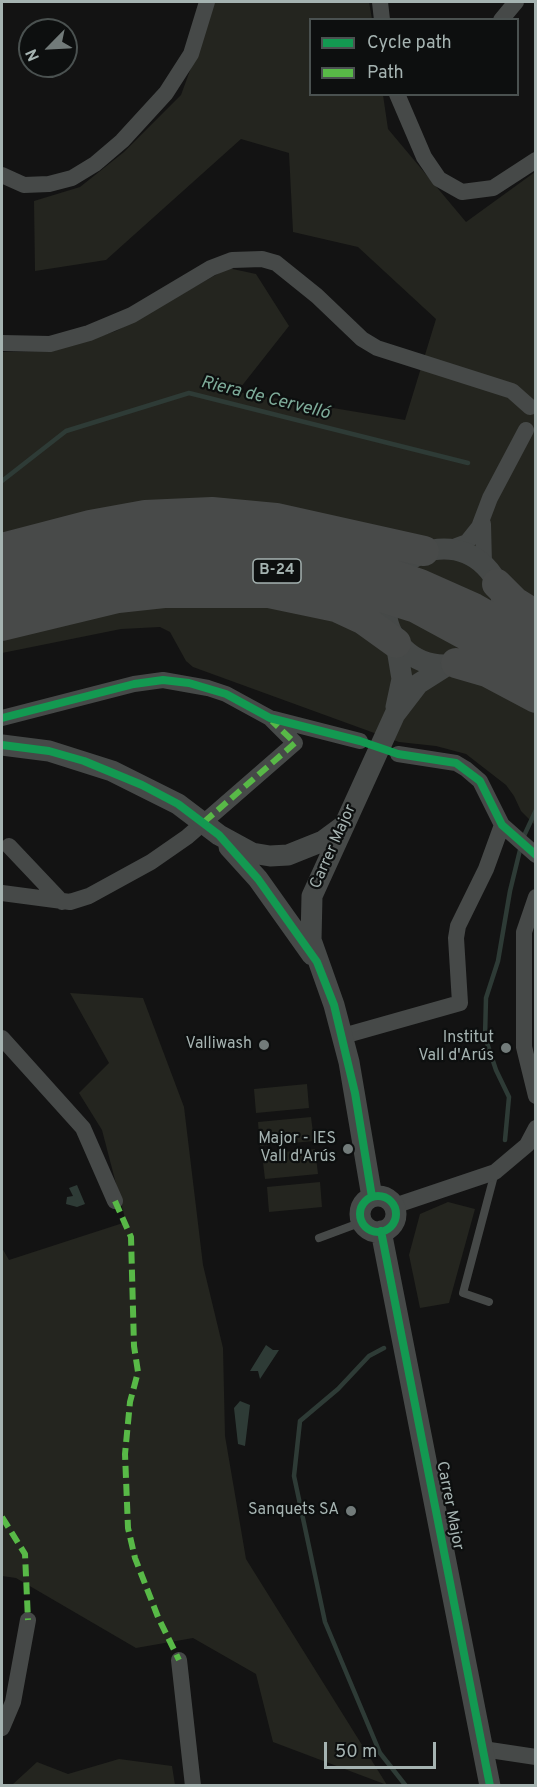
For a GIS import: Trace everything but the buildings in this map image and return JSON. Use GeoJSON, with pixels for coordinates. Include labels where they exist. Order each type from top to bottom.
{"type":"FeatureCollection","features":[{"type":"Feature","properties":{"kind":"highway"},"geometry":{"type":"LineString","coordinates":[[2,548],[90,525],[145,514],[212,512],[276,518],[429,552]]}},
{"type":"Feature","properties":{"kind":"highway","name":"B-24"},"geometry":{"type":"LineString","coordinates":[[2,574],[95,550],[150,543],[216,540],[282,545],[340,557],[420,584],[474,608],[536,643]]}},
{"type":"Feature","properties":{"kind":"highway","name":"B-24"},"geometry":{"type":"LineString","coordinates":[[2,601],[76,582],[138,570],[175,566],[303,573],[416,608],[536,672]]}},
{"type":"Feature","properties":{"kind":"highway"},"geometry":{"type":"LineString","coordinates":[[494,582],[515,602],[536,615]]}},
{"type":"Feature","properties":{"kind":"highway"},"geometry":{"type":"LineString","coordinates":[[2,626],[118,598],[164,593],[238,592],[268,594],[336,607],[364,620],[392,629]]}},
{"type":"Feature","properties":{"kind":"highway"},"geometry":{"type":"LineString","coordinates":[[459,661],[487,672],[536,699]]}},
{"type":"Feature","properties":{"kind":"street"},"geometry":{"type":"LineString","coordinates":[[2,175],[24,185],[49,184],[72,177],[96,164],[122,141],[166,93],[191,54],[207,2]]}},
{"type":"Feature","properties":{"kind":"street"},"geometry":{"type":"LineString","coordinates":[[380,2],[382,18]]}},
{"type":"Feature","properties":{"kind":"street"},"geometry":{"type":"LineString","coordinates":[[503,18],[516,2]]}},
{"type":"Feature","properties":{"kind":"street"},"geometry":{"type":"LineString","coordinates":[[398,96],[424,157],[439,179],[462,192],[493,188],[536,160]]}},
{"type":"Feature","properties":{"kind":"street"},"geometry":{"type":"LineString","coordinates":[[2,343],[50,344],[88,333],[132,315],[211,268],[232,260],[262,259],[276,263],[317,296],[362,339],[377,348],[512,391],[533,406],[522,417],[531,432],[490,498],[484,517],[474,536],[461,545],[429,552],[404,566],[391,585],[392,629],[419,661],[459,661],[492,638],[499,619],[494,582],[482,534],[484,517]]}},
{"type":"Feature","properties":{"kind":"street"},"geometry":{"type":"LineString","coordinates":[[429,552],[464,551],[494,582]]}},
{"type":"Feature","properties":{"kind":"street","name":"Carrer Major"},"geometry":{"type":"LineString","coordinates":[[372,1197],[343,1036],[317,962],[309,923],[312,896],[394,714],[402,679],[392,629]]}},
{"type":"Feature","properties":{"kind":"street","name":"Carrer Major"},"geometry":{"type":"LineString","coordinates":[[394,714],[418,684],[459,661]]}},
{"type":"Feature","properties":{"kind":"street"},"geometry":{"type":"LineString","coordinates":[[2,718],[134,684],[163,680],[189,683],[226,694],[270,718],[360,741]]}},
{"type":"Feature","properties":{"kind":"street"},"geometry":{"type":"LineString","coordinates":[[2,893],[62,902],[89,896],[212,829],[295,744],[270,718]]}},
{"type":"Feature","properties":{"kind":"street"},"geometry":{"type":"LineString","coordinates":[[2,745],[49,751],[112,771],[178,804],[212,829],[252,853],[279,856],[311,846],[343,827]]}},
{"type":"Feature","properties":{"kind":"street"},"geometry":{"type":"LineString","coordinates":[[398,754],[456,763],[466,769],[480,781],[505,828],[534,854]]}},
{"type":"Feature","properties":{"kind":"street"},"geometry":{"type":"LineString","coordinates":[[343,1036],[460,1003],[456,938],[458,926],[505,828]]}},
{"type":"Feature","properties":{"kind":"street"},"geometry":{"type":"LineString","coordinates":[[212,829],[258,879],[317,962]]}},
{"type":"Feature","properties":{"kind":"street"},"geometry":{"type":"LineString","coordinates":[[9,846],[62,902]]}},
{"type":"Feature","properties":{"kind":"street"},"geometry":{"type":"LineString","coordinates":[[536,897],[524,932],[524,1047],[536,1096]]}},
{"type":"Feature","properties":{"kind":"street"},"geometry":{"type":"LineString","coordinates":[[2,1038],[84,1128],[115,1201]]}},
{"type":"Feature","properties":{"kind":"street"},"geometry":{"type":"LineString","coordinates":[[394,1206],[495,1172],[527,1145],[536,1128]]}},
{"type":"Feature","properties":{"kind":"street"},"geometry":{"type":"LineString","coordinates":[[372,1197],[384,1197],[394,1206],[395,1219],[392,1224],[381,1231],[370,1230],[362,1222],[360,1209],[372,1197]]}},
{"type":"Feature","properties":{"kind":"street","name":"Carrer Major"},"geometry":{"type":"LineString","coordinates":[[381,1231],[490,1785]]}},
{"type":"Feature","properties":{"kind":"street"},"geometry":{"type":"LineString","coordinates":[[2,1728],[13,1702],[28,1620]]}},
{"type":"Feature","properties":{"kind":"street"},"geometry":{"type":"LineString","coordinates":[[180,1660],[193,1785]]}},
{"type":"Feature","properties":{"kind":"street"},"geometry":{"type":"LineString","coordinates":[[483,1749],[536,1757]]}},
{"type":"Feature","properties":{"kind":"lane"},"geometry":{"type":"LineString","coordinates":[[489,1302],[463,1293],[495,1172]]}},
{"type":"Feature","properties":{"kind":"lane"},"geometry":{"type":"LineString","coordinates":[[319,1238],[362,1222]]}},
{"type":"Feature","properties":{"kind":"shaded area"},"geometry":{"type":"Polygon","coordinates":[[[215,2],[369,2],[372,18],[309,18],[309,96],[383,96],[388,129],[466,222],[535,172],[535,825],[521,811],[506,785],[466,754],[436,746],[399,742],[193,667],[186,661],[170,632],[160,627],[121,629],[2,653],[2,352],[53,351],[116,331],[228,268],[256,274],[289,326],[237,392],[405,420],[436,319],[358,247],[293,232],[289,153],[241,139],[106,260],[35,271],[34,201],[80,187],[124,152],[181,95],[215,2]]]}},
{"type":"Feature","properties":{"kind":"shaded area"},"geometry":{"type":"Polygon","coordinates":[[[70,993],[143,998],[184,1107],[203,1265],[223,1348],[225,1436],[246,1559],[387,1785],[273,1742],[256,1674],[193,1638],[136,1648],[16,1578],[2,1576],[2,1248],[9,1260],[126,1222],[102,1130],[79,1093],[109,1063],[70,993]]]}},
{"type":"Feature","properties":{"kind":"shaded area"},"geometry":{"type":"Polygon","coordinates":[[[307,1084],[309,1108],[256,1113],[254,1089],[307,1084]]]}},
{"type":"Feature","properties":{"kind":"shaded area"},"geometry":{"type":"Polygon","coordinates":[[[311,1117],[314,1141],[260,1146],[258,1122],[311,1117]]]}},
{"type":"Feature","properties":{"kind":"shaded area"},"geometry":{"type":"Polygon","coordinates":[[[315,1149],[318,1174],[265,1179],[262,1154],[315,1149]]]}},
{"type":"Feature","properties":{"kind":"shaded area"},"geometry":{"type":"Polygon","coordinates":[[[320,1182],[322,1207],[269,1212],[267,1187],[320,1182]]]}},
{"type":"Feature","properties":{"kind":"shaded area"},"geometry":{"type":"Polygon","coordinates":[[[77,1185],[85,1204],[77,1207],[66,1204],[67,1197],[73,1196],[69,1188],[77,1185]]]}},
{"type":"Feature","properties":{"kind":"shaded area"},"geometry":{"type":"Polygon","coordinates":[[[448,1202],[475,1209],[449,1303],[420,1308],[409,1255],[420,1214],[448,1202]]]}},
{"type":"Feature","properties":{"kind":"shaded area"},"geometry":{"type":"Polygon","coordinates":[[[266,1345],[273,1350],[279,1350],[260,1379],[258,1371],[250,1371],[266,1345]]]}},
{"type":"Feature","properties":{"kind":"shaded area"},"geometry":{"type":"Polygon","coordinates":[[[240,1401],[250,1405],[245,1446],[238,1444],[234,1408],[240,1401]]]}},
{"type":"Feature","properties":{"kind":"shaded area"},"geometry":{"type":"Polygon","coordinates":[[[119,1759],[172,1766],[175,1785],[12,1785],[37,1762],[68,1774],[119,1759]]]}},
{"type":"Feature","properties":{"kind":"waterway","name":"Riera de Cervelló"},"geometry":{"type":"LineString","coordinates":[[2,481],[66,431],[189,393],[468,463]]}},
{"type":"Feature","properties":{"kind":"waterway"},"geometry":{"type":"LineString","coordinates":[[523,838],[536,810]]}},
{"type":"Feature","properties":{"kind":"waterway"},"geometry":{"type":"LineString","coordinates":[[505,1140],[509,1097],[496,1070],[485,1037],[486,998],[498,961],[510,891],[521,846]]}},
{"type":"Feature","properties":{"kind":"waterway","name":"Riera de Cervelló"},"geometry":{"type":"LineString","coordinates":[[384,1348],[369,1356],[338,1389],[300,1421],[294,1476],[325,1622],[380,1753],[406,1786]]}},
{"type":"Feature","properties":{"kind":"marked path"},"geometry":{"type":"LineString","coordinates":[[204,822],[295,743],[272,721]]}},
{"type":"Feature","properties":{"kind":"marked path"},"geometry":{"type":"LineString","coordinates":[[115,1201],[131,1237],[134,1346],[138,1372],[130,1402],[125,1454],[128,1528],[135,1558],[158,1617],[179,1660]]}},
{"type":"Feature","properties":{"kind":"marked path"},"geometry":{"type":"LineString","coordinates":[[2,1517],[25,1554],[28,1620]]}},
{"type":"Feature","properties":{"kind":"cycle path"},"geometry":{"type":"LineString","coordinates":[[2,718],[134,684],[163,680],[189,683],[226,694],[270,718],[360,741],[398,754],[456,763],[480,781],[502,825],[536,855]]}},
{"type":"Feature","properties":{"kind":"cycle path"},"geometry":{"type":"LineString","coordinates":[[2,745],[49,751],[84,761],[142,785],[178,804],[219,835],[258,879],[317,962],[334,1005],[355,1093],[372,1197]]}},
{"type":"Feature","properties":{"kind":"cycle path"},"geometry":{"type":"LineString","coordinates":[[378,1196],[391,1201],[396,1214],[391,1227],[378,1232],[365,1227],[360,1214],[365,1201],[378,1196]]}},
{"type":"Feature","properties":{"kind":"cycle path"},"geometry":{"type":"LineString","coordinates":[[381,1231],[490,1786]]}},
{"type":"Feature","properties":{"kind":"place","name":"Valliwash"},"geometry":{"type":"Point","coordinates":[264,1045]}},
{"type":"Feature","properties":{"kind":"place","name":"Institut Vall d'Arús"},"geometry":{"type":"Point","coordinates":[506,1048]}},
{"type":"Feature","properties":{"kind":"place","name":"Major - IES Vall d'Arús"},"geometry":{"type":"Point","coordinates":[348,1149]}},
{"type":"Feature","properties":{"kind":"place","name":"Sanquets SA"},"geometry":{"type":"Point","coordinates":[351,1511]}}]}
